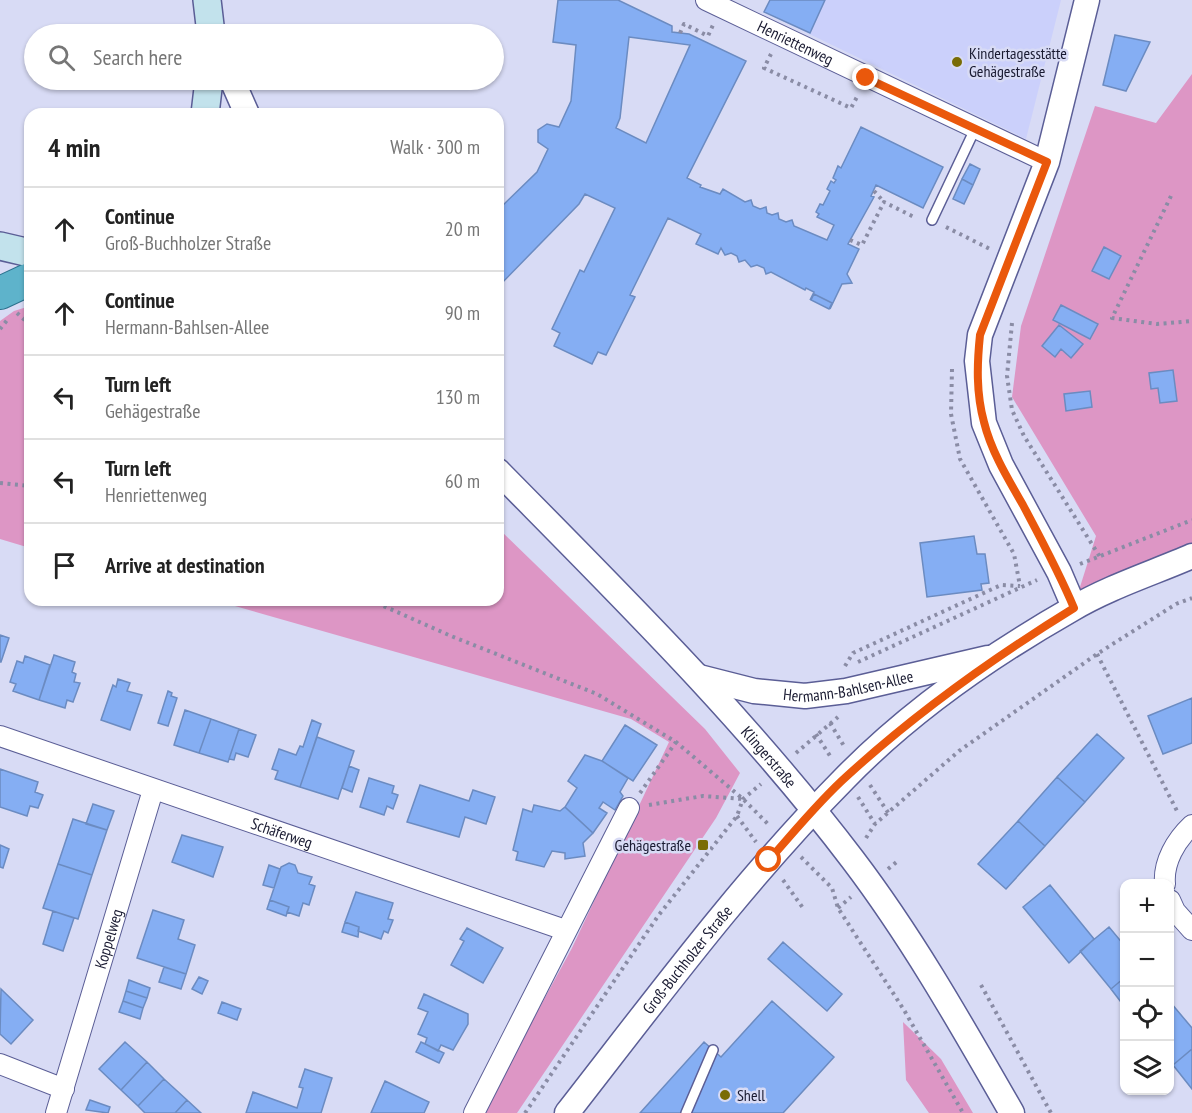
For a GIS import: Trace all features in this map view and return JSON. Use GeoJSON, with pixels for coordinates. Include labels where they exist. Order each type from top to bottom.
{"type":"FeatureCollection","features":[{"type":"Feature","properties":{"kind":"highway"},"geometry":{"type":"LineString","coordinates":[[7,302],[24,285]]}},
{"type":"Feature","properties":{"kind":"main road"},"geometry":{"type":"LineString","coordinates":[[207,0],[211,24]]}},
{"type":"Feature","properties":{"kind":"main road"},"geometry":{"type":"LineString","coordinates":[[206,108],[208,90]]}},
{"type":"Feature","properties":{"kind":"main road"},"geometry":{"type":"LineString","coordinates":[[0,246],[24,252]]}},
{"type":"Feature","properties":{"kind":"street"},"geometry":{"type":"LineString","coordinates":[[1074,608],[1059,572],[1001,465],[984,423],[977,361],[980,335],[1047,162],[1087,0]]}},
{"type":"Feature","properties":{"kind":"street","name":"Henriettenweg"},"geometry":{"type":"LineString","coordinates":[[724,5],[780,37],[1047,162]]}},
{"type":"Feature","properties":{"kind":"street"},"geometry":{"type":"LineString","coordinates":[[236,90],[244,108]]}},
{"type":"Feature","properties":{"kind":"street","name":"Klingerstraße"},"geometry":{"type":"LineString","coordinates":[[504,477],[699,676],[814,812],[901,927],[1012,1113]]}},
{"type":"Feature","properties":{"kind":"street","name":"Hermann-Bahlsen-Allee"},"geometry":{"type":"LineString","coordinates":[[814,812],[845,777],[912,719],[996,656],[1074,608],[1192,556]]}},
{"type":"Feature","properties":{"kind":"street","name":"Hermann-Bahlsen-Allee"},"geometry":{"type":"LineString","coordinates":[[699,676],[754,691],[805,696],[846,691],[996,656]]}},
{"type":"Feature","properties":{"kind":"street","name":"Schäferweg"},"geometry":{"type":"LineString","coordinates":[[0,736],[565,930]]}},
{"type":"Feature","properties":{"kind":"street","name":"Koppelweg"},"geometry":{"type":"LineString","coordinates":[[56,1113],[153,790]]}},
{"type":"Feature","properties":{"kind":"street"},"geometry":{"type":"LineString","coordinates":[[474,1113],[629,808]]}},
{"type":"Feature","properties":{"kind":"street","name":"Groß-Buchholzer Straße"},"geometry":{"type":"LineString","coordinates":[[567,1113],[696,947],[785,841],[814,812]]}},
{"type":"Feature","properties":{"kind":"street"},"geometry":{"type":"LineString","coordinates":[[1165,879],[1164,872],[1173,850],[1189,828]]}},
{"type":"Feature","properties":{"kind":"street"},"geometry":{"type":"LineString","coordinates":[[1174,909],[1192,930]]}},
{"type":"Feature","properties":{"kind":"street"},"geometry":{"type":"LineString","coordinates":[[0,1064],[64,1089]]}},
{"type":"Feature","properties":{"kind":"lane"},"geometry":{"type":"LineString","coordinates":[[932,220],[975,129]]}},
{"type":"Feature","properties":{"kind":"lane"},"geometry":{"type":"LineString","coordinates":[[686,1113],[712,1050]]}},
{"type":"Feature","properties":{"kind":"path"},"geometry":{"type":"LineString","coordinates":[[680,33],[684,24],[708,36],[724,5]]}},
{"type":"Feature","properties":{"kind":"path"},"geometry":{"type":"LineString","coordinates":[[780,37],[764,68],[852,108],[866,78]]}},
{"type":"Feature","properties":{"kind":"path"},"geometry":{"type":"LineString","coordinates":[[874,191],[884,202]]}},
{"type":"Feature","properties":{"kind":"path"},"geometry":{"type":"LineString","coordinates":[[1171,196],[1112,318],[1157,324],[1192,321]]}},
{"type":"Feature","properties":{"kind":"path"},"geometry":{"type":"LineString","coordinates":[[7,302],[24,319]]}},
{"type":"Feature","properties":{"kind":"path"},"geometry":{"type":"LineString","coordinates":[[1013,319],[1007,376],[1012,410],[1024,436],[1100,556]]}},
{"type":"Feature","properties":{"kind":"path"},"geometry":{"type":"LineString","coordinates":[[0,483],[24,485]]}},
{"type":"Feature","properties":{"kind":"path"},"geometry":{"type":"LineString","coordinates":[[1059,572],[1192,520]]}},
{"type":"Feature","properties":{"kind":"path"},"geometry":{"type":"LineString","coordinates":[[1001,585],[1020,586],[843,668],[853,653],[1001,585]]}},
{"type":"Feature","properties":{"kind":"path"},"geometry":{"type":"LineString","coordinates":[[875,824],[959,751],[1097,654],[1176,604],[1192,598]]}},
{"type":"Feature","properties":{"kind":"path"},"geometry":{"type":"LineString","coordinates":[[384,606],[451,636],[597,694],[676,742],[743,799],[832,888],[837,908],[904,1010],[963,1113]]}},
{"type":"Feature","properties":{"kind":"path"},"geometry":{"type":"LineString","coordinates":[[1097,654],[1189,828]]}},
{"type":"Feature","properties":{"kind":"path"},"geometry":{"type":"LineString","coordinates":[[816,734],[848,709]]}},
{"type":"Feature","properties":{"kind":"path"},"geometry":{"type":"LineString","coordinates":[[629,808],[676,742]]}},
{"type":"Feature","properties":{"kind":"path"},"geometry":{"type":"LineString","coordinates":[[629,808],[703,796],[743,799]]}},
{"type":"Feature","properties":{"kind":"path"},"geometry":{"type":"LineString","coordinates":[[525,1113],[658,916],[737,816],[743,799]]}},
{"type":"Feature","properties":{"kind":"path"},"geometry":{"type":"LineString","coordinates":[[981,985],[1052,1113]]}},
{"type":"Feature","properties":{"kind":"shaded area","name":"Kindertagesstätte Gehägestraße"},"geometry":{"type":"Polygon","coordinates":[[[770,0],[1061,0],[1026,139],[764,12],[770,0]]]}},
{"type":"Feature","properties":{"kind":"shaded area"},"geometry":{"type":"Polygon","coordinates":[[[1192,74],[1192,554],[1075,603],[1096,536],[1012,397],[1021,326],[1095,106],[1156,123],[1192,74]]]}},
{"type":"Feature","properties":{"kind":"shaded area"},"geometry":{"type":"Polygon","coordinates":[[[24,308],[24,546],[0,539],[0,321],[14,311],[24,308]]]}},
{"type":"Feature","properties":{"kind":"shaded area"},"geometry":{"type":"Polygon","coordinates":[[[504,534],[705,729],[740,773],[716,818],[517,1113],[482,1113],[572,948],[669,742],[631,719],[235,606],[504,606],[504,534]]]}},
{"type":"Feature","properties":{"kind":"shaded area"},"geometry":{"type":"Polygon","coordinates":[[[903,1022],[941,1059],[973,1113],[929,1113],[906,1080],[903,1022]]]}},
{"type":"Feature","properties":{"kind":"building"},"geometry":{"type":"Polygon","coordinates":[[[558,0],[618,0],[672,26],[672,32],[689,34],[746,61],[687,178],[701,185],[700,187],[720,194],[723,189],[745,202],[751,200],[753,206],[760,209],[766,207],[767,213],[772,215],[778,213],[779,219],[786,222],[792,220],[794,226],[827,240],[834,225],[817,217],[819,214],[816,212],[820,204],[823,205],[830,191],[827,189],[831,181],[834,183],[836,180],[833,178],[838,166],[841,168],[861,127],[943,167],[923,208],[876,185],[871,196],[874,197],[848,244],[859,249],[847,274],[852,283],[842,284],[830,309],[832,303],[814,294],[810,300],[814,292],[806,288],[805,290],[771,272],[766,274],[764,268],[757,265],[751,267],[745,260],[739,262],[737,256],[731,253],[725,255],[721,248],[718,254],[696,244],[701,234],[668,218],[630,295],[635,297],[606,355],[598,352],[592,364],[554,346],[560,333],[552,329],[580,270],[584,272],[615,208],[585,194],[579,204],[504,281],[504,204],[537,172],[548,149],[538,142],[538,130],[547,124],[559,127],[571,101],[576,45],[553,42],[558,0]],[[629,37],[620,118],[616,128],[646,143],[690,45],[629,37]]]}},
{"type":"Feature","properties":{"kind":"building"},"geometry":{"type":"Polygon","coordinates":[[[770,0],[825,0],[810,33],[764,12],[770,0]]]}},
{"type":"Feature","properties":{"kind":"building"},"geometry":{"type":"Polygon","coordinates":[[[1115,35],[1150,42],[1126,91],[1103,85],[1115,35]]]}},
{"type":"Feature","properties":{"kind":"building"},"geometry":{"type":"Polygon","coordinates":[[[970,164],[980,169],[973,185],[962,179],[970,164]]]}},
{"type":"Feature","properties":{"kind":"building"},"geometry":{"type":"Polygon","coordinates":[[[962,179],[973,185],[964,204],[953,199],[962,179]]]}},
{"type":"Feature","properties":{"kind":"building"},"geometry":{"type":"Polygon","coordinates":[[[1104,247],[1121,256],[1109,279],[1092,271],[1104,247]]]}},
{"type":"Feature","properties":{"kind":"building"},"geometry":{"type":"Polygon","coordinates":[[[814,294],[832,303],[829,309],[811,300],[814,294]]]}},
{"type":"Feature","properties":{"kind":"building"},"geometry":{"type":"Polygon","coordinates":[[[1061,305],[1098,324],[1090,339],[1053,320],[1061,305]]]}},
{"type":"Feature","properties":{"kind":"building"},"geometry":{"type":"Polygon","coordinates":[[[1059,325],[1083,344],[1071,358],[1061,349],[1055,357],[1042,346],[1059,325]]]}},
{"type":"Feature","properties":{"kind":"building"},"geometry":{"type":"Polygon","coordinates":[[[1173,370],[1177,401],[1160,403],[1158,388],[1151,389],[1149,373],[1173,370]]]}},
{"type":"Feature","properties":{"kind":"building"},"geometry":{"type":"Polygon","coordinates":[[[1090,391],[1092,407],[1066,411],[1064,394],[1090,391]]]}},
{"type":"Feature","properties":{"kind":"building"},"geometry":{"type":"Polygon","coordinates":[[[974,536],[977,554],[985,554],[989,583],[981,584],[982,590],[927,597],[920,543],[974,536]]]}},
{"type":"Feature","properties":{"kind":"building"},"geometry":{"type":"Polygon","coordinates":[[[0,635],[9,638],[1,662],[0,662],[0,635]]]}},
{"type":"Feature","properties":{"kind":"building"},"geometry":{"type":"Polygon","coordinates":[[[54,655],[75,662],[72,672],[76,674],[74,682],[80,683],[73,702],[67,700],[65,708],[39,700],[54,655]]]}},
{"type":"Feature","properties":{"kind":"building"},"geometry":{"type":"Polygon","coordinates":[[[25,656],[50,665],[39,700],[13,691],[16,684],[10,682],[17,661],[23,663],[25,656]]]}},
{"type":"Feature","properties":{"kind":"building"},"geometry":{"type":"Polygon","coordinates":[[[118,679],[130,683],[127,691],[142,695],[130,730],[101,720],[113,685],[116,687],[118,679]]]}},
{"type":"Feature","properties":{"kind":"building"},"geometry":{"type":"Polygon","coordinates":[[[168,691],[172,693],[171,696],[177,698],[168,726],[158,723],[168,691]]]}},
{"type":"Feature","properties":{"kind":"building"},"geometry":{"type":"Polygon","coordinates":[[[1192,698],[1192,743],[1163,754],[1148,716],[1192,698]]]}},
{"type":"Feature","properties":{"kind":"building"},"geometry":{"type":"Polygon","coordinates":[[[185,710],[211,719],[199,753],[174,745],[185,710]]]}},
{"type":"Feature","properties":{"kind":"building"},"geometry":{"type":"Polygon","coordinates":[[[211,719],[239,729],[228,762],[199,753],[211,719]]]}},
{"type":"Feature","properties":{"kind":"building"},"geometry":{"type":"Polygon","coordinates":[[[312,720],[321,724],[300,787],[275,779],[278,771],[272,769],[279,749],[296,755],[300,746],[303,747],[312,720]]]}},
{"type":"Feature","properties":{"kind":"building"},"geometry":{"type":"Polygon","coordinates":[[[625,725],[657,745],[633,781],[602,761],[625,725]]]}},
{"type":"Feature","properties":{"kind":"building"},"geometry":{"type":"Polygon","coordinates":[[[239,729],[256,735],[248,757],[236,753],[234,760],[229,759],[239,729]]]}},
{"type":"Feature","properties":{"kind":"building"},"geometry":{"type":"Polygon","coordinates":[[[1097,734],[1124,758],[1085,802],[1057,777],[1097,734]]]}},
{"type":"Feature","properties":{"kind":"building"},"geometry":{"type":"Polygon","coordinates":[[[317,737],[354,751],[338,799],[300,787],[317,737]]]}},
{"type":"Feature","properties":{"kind":"building"},"geometry":{"type":"Polygon","coordinates":[[[585,755],[602,761],[628,778],[620,792],[623,796],[615,810],[603,802],[599,808],[607,813],[593,833],[565,807],[577,788],[568,781],[585,755]]]}},
{"type":"Feature","properties":{"kind":"building"},"geometry":{"type":"Polygon","coordinates":[[[349,766],[359,770],[352,792],[342,788],[349,766]]]}},
{"type":"Feature","properties":{"kind":"building"},"geometry":{"type":"Polygon","coordinates":[[[0,769],[38,782],[35,792],[43,795],[38,808],[30,806],[27,816],[0,807],[0,769]]]}},
{"type":"Feature","properties":{"kind":"building"},"geometry":{"type":"Polygon","coordinates":[[[1057,777],[1085,802],[1045,846],[1018,821],[1057,777]]]}},
{"type":"Feature","properties":{"kind":"building"},"geometry":{"type":"Polygon","coordinates":[[[369,778],[394,786],[392,793],[398,795],[393,809],[387,806],[384,815],[360,807],[369,778]]]}},
{"type":"Feature","properties":{"kind":"building"},"geometry":{"type":"Polygon","coordinates":[[[420,785],[469,801],[473,790],[495,797],[486,824],[465,817],[459,837],[407,822],[420,785]]]}},
{"type":"Feature","properties":{"kind":"building"},"geometry":{"type":"Polygon","coordinates":[[[93,804],[114,811],[107,830],[86,824],[93,804]]]}},
{"type":"Feature","properties":{"kind":"building"},"geometry":{"type":"Polygon","coordinates":[[[534,805],[560,811],[565,807],[593,833],[583,843],[585,856],[565,859],[565,853],[552,851],[544,867],[516,860],[518,852],[513,850],[523,809],[532,812],[534,805]]]}},
{"type":"Feature","properties":{"kind":"building"},"geometry":{"type":"Polygon","coordinates":[[[73,819],[107,830],[92,875],[58,864],[73,819]]]}},
{"type":"Feature","properties":{"kind":"building"},"geometry":{"type":"Polygon","coordinates":[[[1018,821],[1045,846],[1006,889],[978,864],[1018,821]]]}},
{"type":"Feature","properties":{"kind":"building"},"geometry":{"type":"Polygon","coordinates":[[[182,835],[223,847],[213,877],[172,862],[182,835]]]}},
{"type":"Feature","properties":{"kind":"building"},"geometry":{"type":"Polygon","coordinates":[[[0,845],[9,849],[3,868],[0,867],[0,845]]]}},
{"type":"Feature","properties":{"kind":"building"},"geometry":{"type":"Polygon","coordinates":[[[289,863],[295,865],[298,873],[312,877],[309,884],[315,886],[309,905],[303,903],[299,916],[287,912],[289,907],[270,900],[281,867],[289,863]]]}},
{"type":"Feature","properties":{"kind":"building"},"geometry":{"type":"Polygon","coordinates":[[[58,864],[92,875],[78,919],[43,908],[58,864]]]}},
{"type":"Feature","properties":{"kind":"building"},"geometry":{"type":"Polygon","coordinates":[[[269,865],[280,869],[274,888],[263,885],[269,865]]]}},
{"type":"Feature","properties":{"kind":"building"},"geometry":{"type":"Polygon","coordinates":[[[1050,885],[1094,939],[1069,963],[1023,907],[1050,885]]]}},
{"type":"Feature","properties":{"kind":"building"},"geometry":{"type":"Polygon","coordinates":[[[356,892],[393,903],[388,919],[393,920],[388,933],[384,931],[381,939],[358,931],[359,927],[345,922],[356,892]]]}},
{"type":"Feature","properties":{"kind":"building"},"geometry":{"type":"Polygon","coordinates":[[[270,900],[289,907],[286,916],[267,909],[270,900]]]}},
{"type":"Feature","properties":{"kind":"building"},"geometry":{"type":"Polygon","coordinates":[[[153,910],[184,920],[178,939],[195,945],[186,974],[137,958],[153,910]]]}},
{"type":"Feature","properties":{"kind":"building"},"geometry":{"type":"Polygon","coordinates":[[[53,911],[74,918],[63,951],[43,944],[53,911]]]}},
{"type":"Feature","properties":{"kind":"building"},"geometry":{"type":"Polygon","coordinates":[[[345,922],[359,927],[358,937],[342,932],[345,922]]]}},
{"type":"Feature","properties":{"kind":"building"},"geometry":{"type":"Polygon","coordinates":[[[1109,927],[1120,940],[1120,981],[1111,989],[1080,951],[1109,927]]]}},
{"type":"Feature","properties":{"kind":"building"},"geometry":{"type":"Polygon","coordinates":[[[467,928],[503,948],[483,983],[451,965],[464,941],[460,939],[467,928]]]}},
{"type":"Feature","properties":{"kind":"building"},"geometry":{"type":"Polygon","coordinates":[[[783,942],[842,994],[827,1011],[768,959],[783,942]]]}},
{"type":"Feature","properties":{"kind":"building"},"geometry":{"type":"Polygon","coordinates":[[[164,967],[186,974],[181,989],[159,982],[164,967]]]}},
{"type":"Feature","properties":{"kind":"building"},"geometry":{"type":"Polygon","coordinates":[[[199,977],[208,981],[202,994],[192,989],[199,977]]]}},
{"type":"Feature","properties":{"kind":"building"},"geometry":{"type":"Polygon","coordinates":[[[129,980],[150,988],[147,998],[126,991],[129,980]]]}},
{"type":"Feature","properties":{"kind":"building"},"geometry":{"type":"Polygon","coordinates":[[[1120,981],[1120,1001],[1111,989],[1120,981]]]}},
{"type":"Feature","properties":{"kind":"building"},"geometry":{"type":"Polygon","coordinates":[[[1,989],[33,1020],[11,1044],[0,1034],[1,989]]]}},
{"type":"Feature","properties":{"kind":"building"},"geometry":{"type":"Polygon","coordinates":[[[126,991],[147,998],[143,1008],[123,1001],[126,991]]]}},
{"type":"Feature","properties":{"kind":"building"},"geometry":{"type":"Polygon","coordinates":[[[424,994],[468,1014],[468,1024],[453,1050],[441,1045],[438,1051],[425,1044],[427,1038],[418,1034],[428,1012],[418,1008],[424,994]]]}},
{"type":"Feature","properties":{"kind":"building"},"geometry":{"type":"Polygon","coordinates":[[[123,1001],[143,1008],[140,1019],[119,1012],[123,1001]]]}},
{"type":"Feature","properties":{"kind":"building"},"geometry":{"type":"Polygon","coordinates":[[[772,1001],[834,1057],[783,1113],[640,1113],[704,1042],[721,1057],[772,1001]]]}},
{"type":"Feature","properties":{"kind":"building"},"geometry":{"type":"Polygon","coordinates":[[[222,1002],[241,1009],[237,1020],[218,1013],[222,1002]]]}},
{"type":"Feature","properties":{"kind":"building"},"geometry":{"type":"Polygon","coordinates":[[[1174,1007],[1192,1028],[1192,1049],[1174,1064],[1174,1007]]]}},
{"type":"Feature","properties":{"kind":"building"},"geometry":{"type":"Polygon","coordinates":[[[125,1042],[147,1062],[121,1090],[99,1069],[125,1042]]]}},
{"type":"Feature","properties":{"kind":"building"},"geometry":{"type":"Polygon","coordinates":[[[421,1042],[444,1053],[439,1063],[416,1052],[421,1042]]]}},
{"type":"Feature","properties":{"kind":"building"},"geometry":{"type":"Polygon","coordinates":[[[1192,1049],[1192,1089],[1174,1066],[1192,1049]]]}},
{"type":"Feature","properties":{"kind":"building"},"geometry":{"type":"Polygon","coordinates":[[[147,1062],[164,1079],[138,1106],[121,1090],[147,1062]]]}},
{"type":"Feature","properties":{"kind":"building"},"geometry":{"type":"Polygon","coordinates":[[[305,1069],[332,1078],[321,1113],[246,1113],[253,1092],[297,1108],[303,1088],[299,1087],[305,1069]]]}},
{"type":"Feature","properties":{"kind":"building"},"geometry":{"type":"Polygon","coordinates":[[[164,1079],[187,1100],[175,1113],[145,1113],[138,1106],[164,1079]]]}},
{"type":"Feature","properties":{"kind":"building"},"geometry":{"type":"Polygon","coordinates":[[[385,1081],[429,1102],[424,1113],[371,1113],[385,1081]]]}},
{"type":"Feature","properties":{"kind":"building"},"geometry":{"type":"Polygon","coordinates":[[[90,1100],[110,1107],[108,1113],[86,1110],[90,1100]]]}},
{"type":"Feature","properties":{"kind":"building"},"geometry":{"type":"Polygon","coordinates":[[[187,1100],[201,1113],[175,1113],[187,1100]]]}},
{"type":"Feature","properties":{"kind":"place","name":"Kindertagesstätte Gehägestraße"},"geometry":{"type":"Point","coordinates":[957,62]}},
{"type":"Feature","properties":{"kind":"place","name":"Gehägestraße"},"geometry":{"type":"Point","coordinates":[703,845]}},
{"type":"Feature","properties":{"kind":"place","name":"Shell"},"geometry":{"type":"Point","coordinates":[725,1095]}},
{"type":"Feature","properties":{"kind":"route"},"geometry":{"type":"LineString","coordinates":[[769,860],[845,777],[912,719],[996,656],[1074,608],[1059,572],[1001,465],[984,423],[978,390],[977,361],[980,335],[1008,257],[1047,162],[866,78]]}}]}
